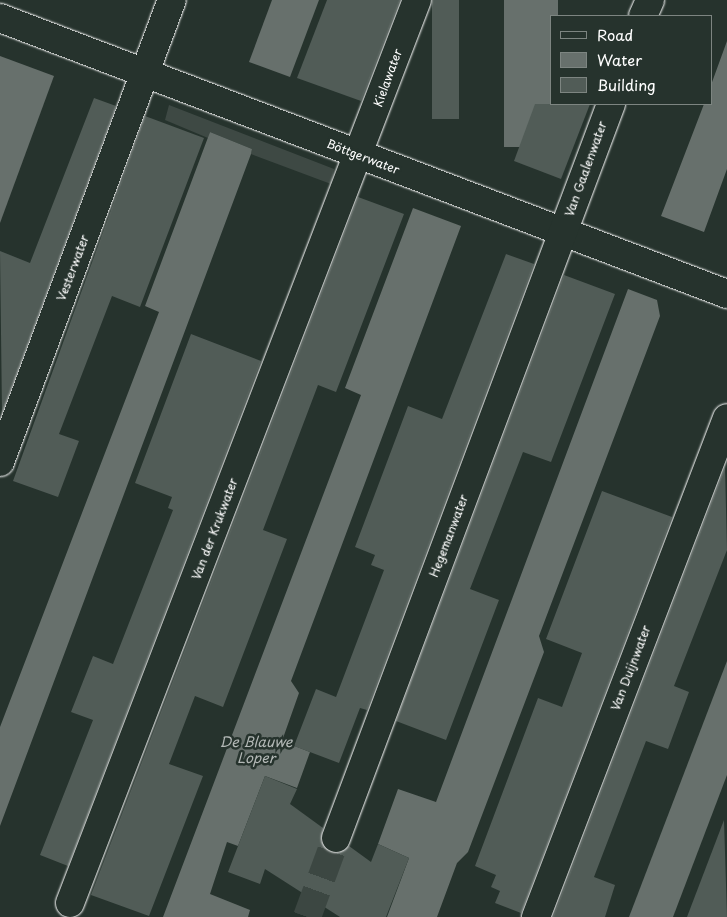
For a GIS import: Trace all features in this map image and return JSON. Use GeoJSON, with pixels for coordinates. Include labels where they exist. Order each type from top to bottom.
{"type":"FeatureCollection","features":[{"type":"Feature","properties":{"kind":"street","name":"Vesterwater"},"geometry":{"type":"LineString","coordinates":[[0,462],[172,0]]}},
{"type":"Feature","properties":{"kind":"street","name":"Kielawater"},"geometry":{"type":"LineString","coordinates":[[360,156],[417,0]]}},
{"type":"Feature","properties":{"kind":"street"},"geometry":{"type":"LineString","coordinates":[[644,15],[650,0]]}},
{"type":"Feature","properties":{"kind":"street","name":"Böttgerwater"},"geometry":{"type":"LineString","coordinates":[[0,18],[562,234],[727,294]]}},
{"type":"Feature","properties":{"kind":"street","name":"Van Gaalenwater"},"geometry":{"type":"LineString","coordinates":[[562,234],[611,105]]}},
{"type":"Feature","properties":{"kind":"street","name":"Van der Krukwater"},"geometry":{"type":"LineString","coordinates":[[70,903],[360,156]]}},
{"type":"Feature","properties":{"kind":"street","name":"Hegemanwater"},"geometry":{"type":"LineString","coordinates":[[336,838],[562,234]]}},
{"type":"Feature","properties":{"kind":"street","name":"Van Duijnwater"},"geometry":{"type":"LineString","coordinates":[[536,917],[727,418]]}},
{"type":"Feature","properties":{"kind":"shaded area"},"geometry":{"type":"Polygon","coordinates":[[[169,105],[334,169],[331,184],[251,154],[252,149],[210,132],[208,138],[165,120],[169,105]]]}},
{"type":"Feature","properties":{"kind":"water"},"geometry":{"type":"Polygon","coordinates":[[[272,0],[319,0],[290,77],[249,62],[272,0]]]}},
{"type":"Feature","properties":{"kind":"water"},"geometry":{"type":"Polygon","coordinates":[[[504,0],[558,0],[558,15],[550,15],[550,105],[558,105],[558,147],[504,147],[504,0]]]}},
{"type":"Feature","properties":{"kind":"water"},"geometry":{"type":"Polygon","coordinates":[[[727,41],[727,169],[704,232],[661,216],[704,105],[712,105],[712,82],[727,41]]]}},
{"type":"Feature","properties":{"kind":"water"},"geometry":{"type":"Polygon","coordinates":[[[0,56],[54,76],[0,223],[0,56]]]}},
{"type":"Feature","properties":{"kind":"water"},"geometry":{"type":"Polygon","coordinates":[[[210,132],[252,149],[251,154],[0,826],[0,727],[159,312],[145,306],[210,132]]]}},
{"type":"Feature","properties":{"kind":"water","name":"De Blauwe Loper"},"geometry":{"type":"Polygon","coordinates":[[[413,208],[461,226],[291,681],[299,693],[282,741],[310,752],[297,788],[265,776],[238,846],[227,842],[210,894],[250,910],[248,917],[163,917],[361,395],[345,388],[413,208]]]}},
{"type":"Feature","properties":{"kind":"water"},"geometry":{"type":"Polygon","coordinates":[[[628,289],[657,300],[660,316],[539,636],[544,652],[468,852],[457,863],[437,917],[387,917],[409,858],[378,844],[398,789],[436,802],[628,289]]]}},
{"type":"Feature","properties":{"kind":"water"},"geometry":{"type":"Polygon","coordinates":[[[727,661],[727,775],[673,917],[629,917],[727,661]]]}},
{"type":"Feature","properties":{"kind":"building"},"geometry":{"type":"Polygon","coordinates":[[[327,0],[400,0],[361,101],[297,78],[327,0]]]}},
{"type":"Feature","properties":{"kind":"building"},"geometry":{"type":"Polygon","coordinates":[[[432,0],[459,0],[459,119],[432,119],[432,0]]]}},
{"type":"Feature","properties":{"kind":"building"},"geometry":{"type":"Polygon","coordinates":[[[94,98],[116,106],[2,413],[0,251],[30,263],[94,98]]]}},
{"type":"Feature","properties":{"kind":"building"},"geometry":{"type":"Polygon","coordinates":[[[535,104],[590,105],[561,179],[514,161],[535,104]]]}},
{"type":"Feature","properties":{"kind":"building"},"geometry":{"type":"Polygon","coordinates":[[[145,116],[204,138],[140,307],[112,296],[59,434],[79,441],[58,497],[13,481],[145,116]]]}},
{"type":"Feature","properties":{"kind":"building"},"geometry":{"type":"Polygon","coordinates":[[[358,197],[404,214],[336,392],[318,385],[263,530],[287,539],[223,707],[195,696],[169,764],[203,776],[149,916],[91,895],[358,197]]]}},
{"type":"Feature","properties":{"kind":"building"},"geometry":{"type":"Polygon","coordinates":[[[506,254],[534,264],[367,710],[360,708],[339,763],[294,746],[316,689],[336,697],[384,570],[371,565],[375,555],[355,547],[408,406],[442,419],[506,254]]]}},
{"type":"Feature","properties":{"kind":"building"},"geometry":{"type":"Polygon","coordinates":[[[564,275],[615,294],[551,462],[523,452],[470,589],[499,600],[446,740],[396,721],[564,275]]]}},
{"type":"Feature","properties":{"kind":"building"},"geometry":{"type":"Polygon","coordinates":[[[191,334],[261,361],[68,866],[40,855],[93,720],[71,712],[93,656],[113,664],[173,510],[168,508],[172,497],[135,483],[191,334]]]}},
{"type":"Feature","properties":{"kind":"building"},"geometry":{"type":"Polygon","coordinates":[[[725,467],[727,550],[674,686],[689,692],[668,749],[646,741],[594,877],[615,885],[605,917],[553,917],[725,467]]]}},
{"type":"Feature","properties":{"kind":"building"},"geometry":{"type":"Polygon","coordinates":[[[602,491],[672,517],[521,913],[495,903],[500,891],[491,887],[496,875],[475,866],[538,698],[562,707],[582,653],[546,639],[602,491]]]}},
{"type":"Feature","properties":{"kind":"building"},"geometry":{"type":"Polygon","coordinates":[[[265,776],[297,789],[290,804],[323,828],[321,841],[330,852],[339,853],[349,846],[371,862],[378,844],[409,858],[386,917],[340,917],[265,869],[260,884],[228,872],[265,776]]]}},
{"type":"Feature","properties":{"kind":"building"},"geometry":{"type":"Polygon","coordinates":[[[724,820],[727,917],[687,917],[724,820]]]}},
{"type":"Feature","properties":{"kind":"tunnel"},"geometry":{"type":"LineString","coordinates":[[307,917],[336,838]]}}]}
